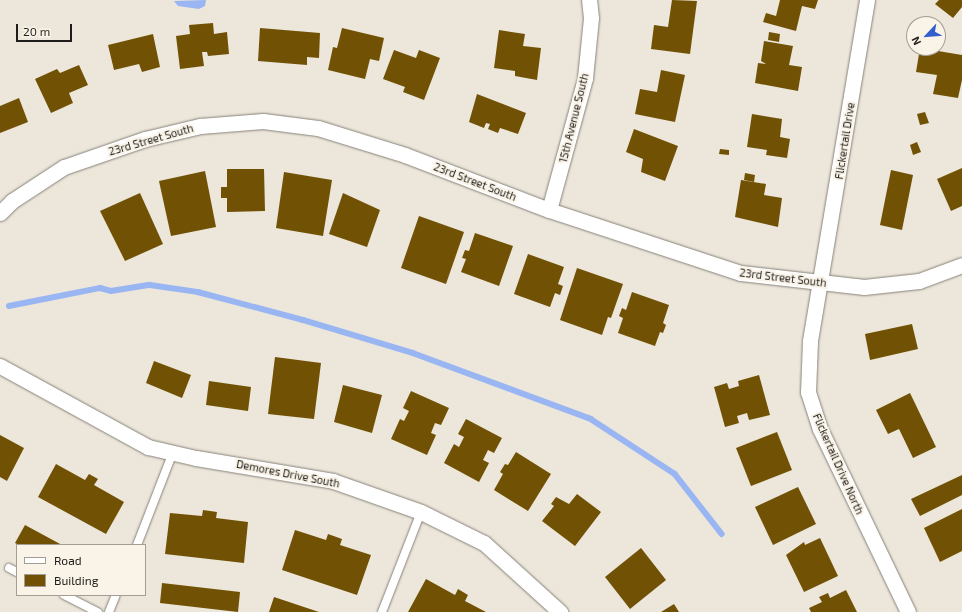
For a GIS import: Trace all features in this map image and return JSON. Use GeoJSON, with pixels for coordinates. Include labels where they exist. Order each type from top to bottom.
{"type":"FeatureCollection","features":[{"type":"Feature","properties":{"kind":"street","name":"15th Avenue South"},"geometry":{"type":"LineString","coordinates":[[550,210],[585,78],[591,18],[589,0]]}},
{"type":"Feature","properties":{"kind":"street","name":"Flickertail Drive"},"geometry":{"type":"LineString","coordinates":[[820,282],[867,0]]}},
{"type":"Feature","properties":{"kind":"street","name":"23rd Street South"},"geometry":{"type":"LineString","coordinates":[[0,214],[12,201],[71,164],[145,139],[200,126],[263,121],[326,130],[405,155],[550,210],[742,274],[864,287],[911,282],[962,265]]}},
{"type":"Feature","properties":{"kind":"street","name":"Flickertail Drive North"},"geometry":{"type":"LineString","coordinates":[[820,282],[810,341],[808,392],[820,429],[908,612]]}},
{"type":"Feature","properties":{"kind":"street","name":"Demores Drive South"},"geometry":{"type":"LineString","coordinates":[[0,366],[148,447],[333,481],[422,512],[484,543],[560,612]]}},
{"type":"Feature","properties":{"kind":"lane"},"geometry":{"type":"LineString","coordinates":[[137,544],[173,452]]}},
{"type":"Feature","properties":{"kind":"lane"},"geometry":{"type":"LineString","coordinates":[[382,612],[422,512]]}},
{"type":"Feature","properties":{"kind":"lane"},"geometry":{"type":"LineString","coordinates":[[66,596],[98,612]]}},
{"type":"Feature","properties":{"kind":"lane"},"geometry":{"type":"LineString","coordinates":[[109,612],[116,596]]}},
{"type":"Feature","properties":{"kind":"water"},"geometry":{"type":"Polygon","coordinates":[[[206,0],[205,6],[199,9],[178,6],[174,1],[206,0]]]}},
{"type":"Feature","properties":{"kind":"building"},"geometry":{"type":"Polygon","coordinates":[[[672,0],[697,1],[690,54],[651,49],[654,25],[668,27],[672,0]]]}},
{"type":"Feature","properties":{"kind":"building"},"geometry":{"type":"Polygon","coordinates":[[[780,0],[818,0],[815,9],[802,6],[796,31],[763,22],[766,13],[776,16],[780,0]]]}},
{"type":"Feature","properties":{"kind":"building"},"geometry":{"type":"Polygon","coordinates":[[[939,0],[962,0],[962,7],[953,18],[935,4],[939,0]]]}},
{"type":"Feature","properties":{"kind":"building"},"geometry":{"type":"Polygon","coordinates":[[[213,23],[214,34],[227,32],[229,54],[208,56],[207,52],[202,52],[204,66],[180,69],[176,36],[190,34],[189,25],[213,23]]]}},
{"type":"Feature","properties":{"kind":"building"},"geometry":{"type":"Polygon","coordinates":[[[260,28],[320,33],[319,58],[307,57],[307,65],[258,61],[260,28]]]}},
{"type":"Feature","properties":{"kind":"building"},"geometry":{"type":"Polygon","coordinates":[[[342,28],[384,38],[379,61],[370,59],[365,79],[328,70],[333,47],[337,48],[342,28]]]}},
{"type":"Feature","properties":{"kind":"building"},"geometry":{"type":"Polygon","coordinates":[[[499,30],[525,34],[523,46],[541,48],[537,80],[515,76],[515,71],[494,68],[499,30]]]}},
{"type":"Feature","properties":{"kind":"building"},"geometry":{"type":"Polygon","coordinates":[[[769,32],[780,34],[779,42],[768,40],[769,32]]]}},
{"type":"Feature","properties":{"kind":"building"},"geometry":{"type":"Polygon","coordinates":[[[153,34],[160,67],[142,72],[139,64],[114,70],[108,45],[153,34]]]}},
{"type":"Feature","properties":{"kind":"building"},"geometry":{"type":"Polygon","coordinates":[[[764,41],[793,46],[789,65],[802,67],[798,91],[755,83],[758,63],[766,64],[761,61],[764,41]]]}},
{"type":"Feature","properties":{"kind":"building"},"geometry":{"type":"Polygon","coordinates":[[[394,50],[416,58],[419,50],[440,58],[424,100],[403,92],[405,87],[383,79],[394,50]]]}},
{"type":"Feature","properties":{"kind":"building"},"geometry":{"type":"Polygon","coordinates":[[[946,52],[962,55],[962,80],[958,98],[933,94],[937,75],[916,72],[919,56],[946,56],[946,52]]]}},
{"type":"Feature","properties":{"kind":"building"},"geometry":{"type":"Polygon","coordinates":[[[79,65],[88,85],[69,93],[73,103],[51,113],[35,79],[57,69],[60,73],[79,65]]]}},
{"type":"Feature","properties":{"kind":"building"},"geometry":{"type":"Polygon","coordinates":[[[661,70],[685,75],[675,122],[635,114],[640,89],[657,92],[661,70]]]}},
{"type":"Feature","properties":{"kind":"building"},"geometry":{"type":"Polygon","coordinates":[[[477,94],[526,113],[518,134],[500,128],[498,133],[488,129],[490,124],[486,123],[484,128],[469,122],[477,94]]]}},
{"type":"Feature","properties":{"kind":"building"},"geometry":{"type":"Polygon","coordinates":[[[19,98],[28,122],[0,133],[0,106],[19,98]]]}},
{"type":"Feature","properties":{"kind":"building"},"geometry":{"type":"Polygon","coordinates":[[[925,112],[929,123],[920,125],[917,114],[925,112]]]}},
{"type":"Feature","properties":{"kind":"building"},"geometry":{"type":"Polygon","coordinates":[[[752,114],[782,119],[780,137],[790,139],[787,158],[766,155],[767,150],[747,147],[752,114]]]}},
{"type":"Feature","properties":{"kind":"building"},"geometry":{"type":"Polygon","coordinates":[[[634,129],[678,146],[665,181],[641,172],[643,159],[626,152],[634,129]]]}},
{"type":"Feature","properties":{"kind":"building"},"geometry":{"type":"Polygon","coordinates":[[[917,142],[921,152],[913,155],[910,145],[917,142]]]}},
{"type":"Feature","properties":{"kind":"building"},"geometry":{"type":"Polygon","coordinates":[[[720,149],[729,150],[729,155],[719,154],[720,149]]]}},
{"type":"Feature","properties":{"kind":"building"},"geometry":{"type":"Polygon","coordinates":[[[962,168],[962,206],[951,211],[937,179],[962,168]]]}},
{"type":"Feature","properties":{"kind":"building"},"geometry":{"type":"Polygon","coordinates":[[[227,169],[264,169],[265,211],[227,212],[227,198],[221,198],[221,187],[227,187],[227,169]]]}},
{"type":"Feature","properties":{"kind":"building"},"geometry":{"type":"Polygon","coordinates":[[[891,170],[913,175],[902,230],[880,225],[891,170]]]}},
{"type":"Feature","properties":{"kind":"building"},"geometry":{"type":"Polygon","coordinates":[[[205,171],[216,227],[171,236],[159,181],[205,171]]]}},
{"type":"Feature","properties":{"kind":"building"},"geometry":{"type":"Polygon","coordinates":[[[284,172],[332,180],[323,236],[276,228],[284,172]]]}},
{"type":"Feature","properties":{"kind":"building"},"geometry":{"type":"Polygon","coordinates":[[[745,173],[755,175],[754,182],[744,180],[745,173]]]}},
{"type":"Feature","properties":{"kind":"building"},"geometry":{"type":"Polygon","coordinates":[[[741,180],[766,184],[764,195],[782,198],[778,227],[735,217],[741,180]]]}},
{"type":"Feature","properties":{"kind":"building"},"geometry":{"type":"Polygon","coordinates":[[[140,193],[163,244],[125,261],[100,211],[140,193]]]}},
{"type":"Feature","properties":{"kind":"building"},"geometry":{"type":"Polygon","coordinates":[[[343,193],[380,210],[367,247],[329,234],[343,193]]]}},
{"type":"Feature","properties":{"kind":"building"},"geometry":{"type":"Polygon","coordinates":[[[419,216],[464,232],[446,284],[401,268],[419,216]]]}},
{"type":"Feature","properties":{"kind":"building"},"geometry":{"type":"Polygon","coordinates":[[[475,233],[513,246],[499,286],[461,272],[466,259],[462,258],[465,250],[469,251],[475,233]]]}},
{"type":"Feature","properties":{"kind":"building"},"geometry":{"type":"Polygon","coordinates":[[[528,254],[564,267],[558,284],[563,286],[560,295],[555,293],[550,307],[514,294],[528,254]]]}},
{"type":"Feature","properties":{"kind":"building"},"geometry":{"type":"Polygon","coordinates":[[[577,268],[623,284],[611,318],[608,317],[602,335],[560,320],[577,268]]]}},
{"type":"Feature","properties":{"kind":"building"},"geometry":{"type":"Polygon","coordinates":[[[632,292],[669,305],[663,323],[666,325],[663,333],[660,332],[655,346],[618,333],[623,318],[619,316],[622,308],[626,310],[632,292]]]}},
{"type":"Feature","properties":{"kind":"building"},"geometry":{"type":"Polygon","coordinates":[[[912,324],[918,349],[870,360],[865,334],[912,324]]]}},
{"type":"Feature","properties":{"kind":"building"},"geometry":{"type":"Polygon","coordinates":[[[275,357],[321,363],[314,419],[268,414],[275,357]]]}},
{"type":"Feature","properties":{"kind":"building"},"geometry":{"type":"Polygon","coordinates":[[[154,361],[191,375],[182,398],[146,383],[154,361]]]}},
{"type":"Feature","properties":{"kind":"building"},"geometry":{"type":"Polygon","coordinates":[[[759,375],[770,415],[749,420],[747,413],[737,416],[739,423],[725,427],[714,387],[727,383],[729,389],[739,386],[738,381],[759,375]]]}},
{"type":"Feature","properties":{"kind":"building"},"geometry":{"type":"Polygon","coordinates":[[[209,381],[251,387],[248,411],[206,405],[209,381]]]}},
{"type":"Feature","properties":{"kind":"building"},"geometry":{"type":"Polygon","coordinates":[[[343,385],[382,395],[372,433],[334,422],[343,385]]]}},
{"type":"Feature","properties":{"kind":"building"},"geometry":{"type":"Polygon","coordinates":[[[411,391],[449,408],[441,425],[435,423],[431,433],[436,435],[427,455],[391,439],[400,419],[404,421],[409,411],[403,408],[411,391]]]}},
{"type":"Feature","properties":{"kind":"building"},"geometry":{"type":"Polygon","coordinates":[[[910,393],[936,447],[913,458],[899,429],[888,434],[876,410],[910,393]]]}},
{"type":"Feature","properties":{"kind":"building"},"geometry":{"type":"Polygon","coordinates":[[[466,419],[502,438],[494,453],[488,450],[483,460],[489,463],[479,482],[444,463],[454,444],[459,447],[464,437],[458,434],[466,419]]]}},
{"type":"Feature","properties":{"kind":"building"},"geometry":{"type":"Polygon","coordinates":[[[777,432],[792,470],[751,486],[736,448],[777,432]]]}},
{"type":"Feature","properties":{"kind":"building"},"geometry":{"type":"Polygon","coordinates":[[[0,435],[24,448],[7,481],[0,477],[0,435]]]}},
{"type":"Feature","properties":{"kind":"building"},"geometry":{"type":"Polygon","coordinates":[[[516,452],[551,474],[528,511],[494,490],[503,474],[500,472],[505,464],[508,465],[516,452]]]}},
{"type":"Feature","properties":{"kind":"building"},"geometry":{"type":"Polygon","coordinates":[[[56,464],[85,480],[89,474],[98,479],[94,485],[124,502],[106,534],[38,497],[56,464]]]}},
{"type":"Feature","properties":{"kind":"building"},"geometry":{"type":"Polygon","coordinates":[[[962,475],[962,495],[920,516],[911,499],[962,475]]]}},
{"type":"Feature","properties":{"kind":"building"},"geometry":{"type":"Polygon","coordinates":[[[798,487],[816,524],[773,545],[755,507],[798,487]]]}},
{"type":"Feature","properties":{"kind":"building"},"geometry":{"type":"Polygon","coordinates":[[[577,494],[601,512],[575,546],[542,521],[554,506],[551,504],[556,497],[569,504],[577,494]]]}},
{"type":"Feature","properties":{"kind":"building"},"geometry":{"type":"Polygon","coordinates":[[[962,509],[962,551],[940,562],[924,528],[962,509]]]}},
{"type":"Feature","properties":{"kind":"building"},"geometry":{"type":"Polygon","coordinates":[[[203,510],[217,512],[216,518],[248,522],[244,563],[165,554],[170,513],[202,516],[203,510]]]}},
{"type":"Feature","properties":{"kind":"building"},"geometry":{"type":"Polygon","coordinates":[[[25,525],[60,544],[17,544],[15,543],[25,525]]]}},
{"type":"Feature","properties":{"kind":"building"},"geometry":{"type":"Polygon","coordinates":[[[295,530],[326,540],[328,534],[342,539],[340,545],[371,555],[357,595],[282,570],[295,530]]]}},
{"type":"Feature","properties":{"kind":"building"},"geometry":{"type":"Polygon","coordinates":[[[820,538],[838,576],[804,592],[786,555],[804,542],[805,545],[820,538]]]}},
{"type":"Feature","properties":{"kind":"building"},"geometry":{"type":"Polygon","coordinates":[[[641,548],[666,580],[630,609],[605,577],[641,548]]]}},
{"type":"Feature","properties":{"kind":"building"},"geometry":{"type":"Polygon","coordinates":[[[426,579],[455,595],[458,589],[468,595],[465,601],[486,612],[408,612],[426,579]]]}},
{"type":"Feature","properties":{"kind":"building"},"geometry":{"type":"Polygon","coordinates":[[[162,583],[240,592],[238,612],[160,603],[162,583]]]}},
{"type":"Feature","properties":{"kind":"building"},"geometry":{"type":"Polygon","coordinates":[[[846,590],[857,612],[811,612],[809,608],[822,602],[819,597],[828,593],[830,598],[846,590]]]}},
{"type":"Feature","properties":{"kind":"building"},"geometry":{"type":"Polygon","coordinates":[[[274,597],[319,612],[269,612],[274,597]]]}},
{"type":"Feature","properties":{"kind":"building"},"geometry":{"type":"Polygon","coordinates":[[[674,604],[679,612],[661,612],[674,604]]]}},
{"type":"Feature","properties":{"kind":"waterway"},"geometry":{"type":"LineString","coordinates":[[9,306],[100,288],[111,291],[150,285],[198,292],[303,320],[413,353],[591,419],[675,474],[722,534]]}}]}
